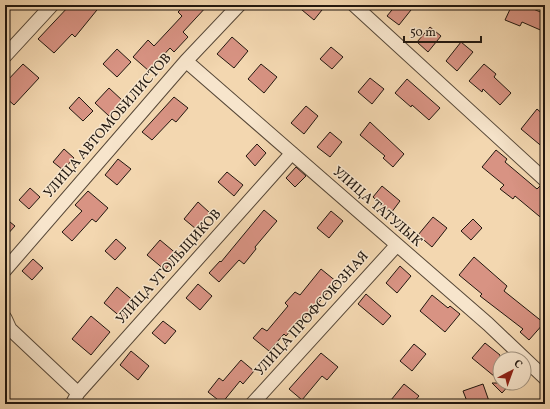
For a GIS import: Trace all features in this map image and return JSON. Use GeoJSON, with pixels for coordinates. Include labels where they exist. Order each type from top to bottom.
{"type":"FeatureCollection","features":[{"type":"Feature","properties":{"kind":"street"},"geometry":{"type":"LineString","coordinates":[[5,56],[52,5]]}},
{"type":"Feature","properties":{"kind":"street","name":"УЛИЦА АВТОМОБИЛИСТОВ"},"geometry":{"type":"LineString","coordinates":[[5,270],[186,60],[239,5]]}},
{"type":"Feature","properties":{"kind":"street"},"geometry":{"type":"LineString","coordinates":[[354,5],[545,180]]}},
{"type":"Feature","properties":{"kind":"street","name":"УЛИЦА ТАТУЛЫК"},"geometry":{"type":"LineString","coordinates":[[186,60],[396,246],[488,324],[545,378]]}},
{"type":"Feature","properties":{"kind":"street","name":"УЛИЦА УГОЛЬЩИКОВ"},"geometry":{"type":"LineString","coordinates":[[75,398],[292,153]]}},
{"type":"Feature","properties":{"kind":"street","name":"УЛИЦА ПРОФСОЮЗНАЯ"},"geometry":{"type":"LineString","coordinates":[[252,404],[396,246]]}},
{"type":"Feature","properties":{"kind":"street"},"geometry":{"type":"LineString","coordinates":[[5,318],[10,329],[75,398]]}},
{"type":"Feature","properties":{"kind":"building"},"geometry":{"type":"Polygon","coordinates":[[[70,5],[101,5],[75,37],[72,34],[54,53],[38,39],[70,5]]]}},
{"type":"Feature","properties":{"kind":"building"},"geometry":{"type":"Polygon","coordinates":[[[185,5],[208,5],[183,32],[188,37],[174,52],[170,48],[149,71],[133,57],[148,40],[154,46],[182,16],[178,12],[185,5]]]}},
{"type":"Feature","properties":{"kind":"building"},"geometry":{"type":"Polygon","coordinates":[[[296,5],[326,5],[314,20],[296,5]]]}},
{"type":"Feature","properties":{"kind":"building"},"geometry":{"type":"Polygon","coordinates":[[[396,5],[405,5],[411,10],[399,25],[387,16],[396,5]]]}},
{"type":"Feature","properties":{"kind":"building"},"geometry":{"type":"Polygon","coordinates":[[[512,5],[524,5],[545,14],[545,32],[522,22],[520,26],[505,20],[512,5]]]}},
{"type":"Feature","properties":{"kind":"building"},"geometry":{"type":"Polygon","coordinates":[[[430,27],[441,36],[428,52],[417,42],[430,27]]]}},
{"type":"Feature","properties":{"kind":"building"},"geometry":{"type":"Polygon","coordinates":[[[232,37],[248,51],[234,68],[217,54],[232,37]]]}},
{"type":"Feature","properties":{"kind":"building"},"geometry":{"type":"Polygon","coordinates":[[[461,42],[473,52],[457,71],[446,61],[461,42]]]}},
{"type":"Feature","properties":{"kind":"building"},"geometry":{"type":"Polygon","coordinates":[[[331,47],[343,57],[332,69],[320,59],[331,47]]]}},
{"type":"Feature","properties":{"kind":"building"},"geometry":{"type":"Polygon","coordinates":[[[117,49],[131,62],[117,77],[103,64],[117,49]]]}},
{"type":"Feature","properties":{"kind":"building"},"geometry":{"type":"Polygon","coordinates":[[[23,64],[39,78],[14,105],[5,97],[5,83],[23,64]]]}},
{"type":"Feature","properties":{"kind":"building"},"geometry":{"type":"Polygon","coordinates":[[[261,64],[277,77],[264,93],[248,79],[261,64]]]}},
{"type":"Feature","properties":{"kind":"building"},"geometry":{"type":"Polygon","coordinates":[[[484,64],[496,74],[494,77],[511,93],[500,105],[483,89],[482,92],[469,81],[484,64]]]}},
{"type":"Feature","properties":{"kind":"building"},"geometry":{"type":"Polygon","coordinates":[[[370,78],[384,89],[372,104],[358,92],[370,78]]]}},
{"type":"Feature","properties":{"kind":"building"},"geometry":{"type":"Polygon","coordinates":[[[407,79],[440,108],[429,120],[395,93],[407,79]]]}},
{"type":"Feature","properties":{"kind":"building"},"geometry":{"type":"Polygon","coordinates":[[[109,88],[123,101],[109,116],[95,103],[109,88]]]}},
{"type":"Feature","properties":{"kind":"building"},"geometry":{"type":"Polygon","coordinates":[[[79,97],[93,111],[83,121],[69,108],[79,97]]]}},
{"type":"Feature","properties":{"kind":"building"},"geometry":{"type":"Polygon","coordinates":[[[174,97],[188,108],[176,122],[172,119],[152,140],[142,132],[174,97]]]}},
{"type":"Feature","properties":{"kind":"building"},"geometry":{"type":"Polygon","coordinates":[[[306,106],[318,116],[304,134],[291,123],[306,106]]]}},
{"type":"Feature","properties":{"kind":"building"},"geometry":{"type":"Polygon","coordinates":[[[537,109],[545,116],[545,149],[521,129],[537,109]]]}},
{"type":"Feature","properties":{"kind":"building"},"geometry":{"type":"Polygon","coordinates":[[[370,122],[404,154],[393,167],[383,158],[385,156],[360,135],[370,122]]]}},
{"type":"Feature","properties":{"kind":"building"},"geometry":{"type":"Polygon","coordinates":[[[330,132],[342,142],[330,157],[317,147],[330,132]]]}},
{"type":"Feature","properties":{"kind":"building"},"geometry":{"type":"Polygon","coordinates":[[[257,144],[266,153],[255,166],[246,156],[257,144]]]}},
{"type":"Feature","properties":{"kind":"building"},"geometry":{"type":"Polygon","coordinates":[[[64,149],[74,158],[63,170],[53,162],[64,149]]]}},
{"type":"Feature","properties":{"kind":"building"},"geometry":{"type":"Polygon","coordinates":[[[496,150],[507,159],[505,162],[537,189],[540,186],[545,188],[545,221],[515,196],[513,199],[500,189],[504,185],[482,167],[496,150]]]}},
{"type":"Feature","properties":{"kind":"building"},"geometry":{"type":"Polygon","coordinates":[[[118,159],[131,169],[117,185],[105,175],[118,159]]]}},
{"type":"Feature","properties":{"kind":"building"},"geometry":{"type":"Polygon","coordinates":[[[296,167],[306,176],[295,187],[286,178],[296,167]]]}},
{"type":"Feature","properties":{"kind":"building"},"geometry":{"type":"Polygon","coordinates":[[[227,172],[243,185],[234,196],[218,182],[227,172]]]}},
{"type":"Feature","properties":{"kind":"building"},"geometry":{"type":"Polygon","coordinates":[[[382,186],[400,201],[391,213],[373,197],[382,186]]]}},
{"type":"Feature","properties":{"kind":"building"},"geometry":{"type":"Polygon","coordinates":[[[30,188],[40,197],[29,209],[19,200],[30,188]]]}},
{"type":"Feature","properties":{"kind":"building"},"geometry":{"type":"Polygon","coordinates":[[[88,191],[108,208],[96,222],[92,219],[72,241],[62,232],[82,211],[75,205],[88,191]]]}},
{"type":"Feature","properties":{"kind":"building"},"geometry":{"type":"Polygon","coordinates":[[[198,202],[210,213],[196,229],[184,219],[198,202]]]}},
{"type":"Feature","properties":{"kind":"building"},"geometry":{"type":"Polygon","coordinates":[[[264,210],[277,221],[255,247],[256,249],[244,264],[239,260],[219,282],[209,273],[220,261],[221,262],[264,210]]]}},
{"type":"Feature","properties":{"kind":"building"},"geometry":{"type":"Polygon","coordinates":[[[331,211],[343,221],[329,238],[317,228],[331,211]]]}},
{"type":"Feature","properties":{"kind":"building"},"geometry":{"type":"Polygon","coordinates":[[[433,217],[447,228],[432,247],[418,235],[433,217]]]}},
{"type":"Feature","properties":{"kind":"building"},"geometry":{"type":"Polygon","coordinates":[[[5,218],[15,226],[5,237],[5,218]]]}},
{"type":"Feature","properties":{"kind":"building"},"geometry":{"type":"Polygon","coordinates":[[[473,219],[482,228],[471,240],[461,231],[473,219]]]}},
{"type":"Feature","properties":{"kind":"building"},"geometry":{"type":"Polygon","coordinates":[[[116,239],[126,248],[115,260],[105,251],[116,239]]]}},
{"type":"Feature","properties":{"kind":"building"},"geometry":{"type":"Polygon","coordinates":[[[160,240],[178,255],[165,270],[147,255],[160,240]]]}},
{"type":"Feature","properties":{"kind":"building"},"geometry":{"type":"Polygon","coordinates":[[[474,257],[507,286],[504,291],[544,323],[529,340],[520,332],[523,329],[480,296],[482,294],[459,275],[474,257]]]}},
{"type":"Feature","properties":{"kind":"building"},"geometry":{"type":"Polygon","coordinates":[[[33,259],[43,268],[32,280],[22,271],[33,259]]]}},
{"type":"Feature","properties":{"kind":"building"},"geometry":{"type":"Polygon","coordinates":[[[400,266],[411,276],[397,293],[386,283],[400,266]]]}},
{"type":"Feature","properties":{"kind":"building"},"geometry":{"type":"Polygon","coordinates":[[[321,269],[337,282],[304,319],[302,317],[286,336],[284,334],[269,351],[253,338],[262,328],[267,331],[288,306],[285,303],[295,292],[300,295],[321,269]]]}},
{"type":"Feature","properties":{"kind":"building"},"geometry":{"type":"Polygon","coordinates":[[[198,284],[212,296],[200,310],[186,298],[198,284]]]}},
{"type":"Feature","properties":{"kind":"building"},"geometry":{"type":"Polygon","coordinates":[[[117,287],[135,302],[122,318],[104,303],[117,287]]]}},
{"type":"Feature","properties":{"kind":"building"},"geometry":{"type":"Polygon","coordinates":[[[366,294],[391,316],[383,325],[358,304],[366,294]]]}},
{"type":"Feature","properties":{"kind":"building"},"geometry":{"type":"Polygon","coordinates":[[[432,295],[448,308],[450,306],[460,314],[445,332],[420,311],[432,295]]]}},
{"type":"Feature","properties":{"kind":"building"},"geometry":{"type":"Polygon","coordinates":[[[91,316],[110,332],[91,355],[72,339],[91,316]]]}},
{"type":"Feature","properties":{"kind":"building"},"geometry":{"type":"Polygon","coordinates":[[[163,321],[176,331],[165,344],[152,333],[163,321]]]}},
{"type":"Feature","properties":{"kind":"building"},"geometry":{"type":"Polygon","coordinates":[[[485,343],[495,351],[492,351],[492,374],[472,358],[485,343]]]}},
{"type":"Feature","properties":{"kind":"building"},"geometry":{"type":"Polygon","coordinates":[[[414,344],[426,354],[412,371],[400,361],[414,344]]]}},
{"type":"Feature","properties":{"kind":"building"},"geometry":{"type":"Polygon","coordinates":[[[131,351],[149,366],[138,380],[120,365],[131,351]]]}},
{"type":"Feature","properties":{"kind":"building"},"geometry":{"type":"Polygon","coordinates":[[[321,353],[338,367],[327,380],[322,376],[302,400],[289,389],[321,353]]]}},
{"type":"Feature","properties":{"kind":"building"},"geometry":{"type":"Polygon","coordinates":[[[241,360],[254,371],[243,384],[240,381],[222,403],[208,392],[219,378],[223,381],[241,360]]]}},
{"type":"Feature","properties":{"kind":"building"},"geometry":{"type":"Polygon","coordinates":[[[404,384],[419,396],[412,404],[397,404],[391,400],[404,384]]]}},
{"type":"Feature","properties":{"kind":"building"},"geometry":{"type":"Polygon","coordinates":[[[483,384],[490,404],[468,404],[463,391],[483,384]]]}}]}
